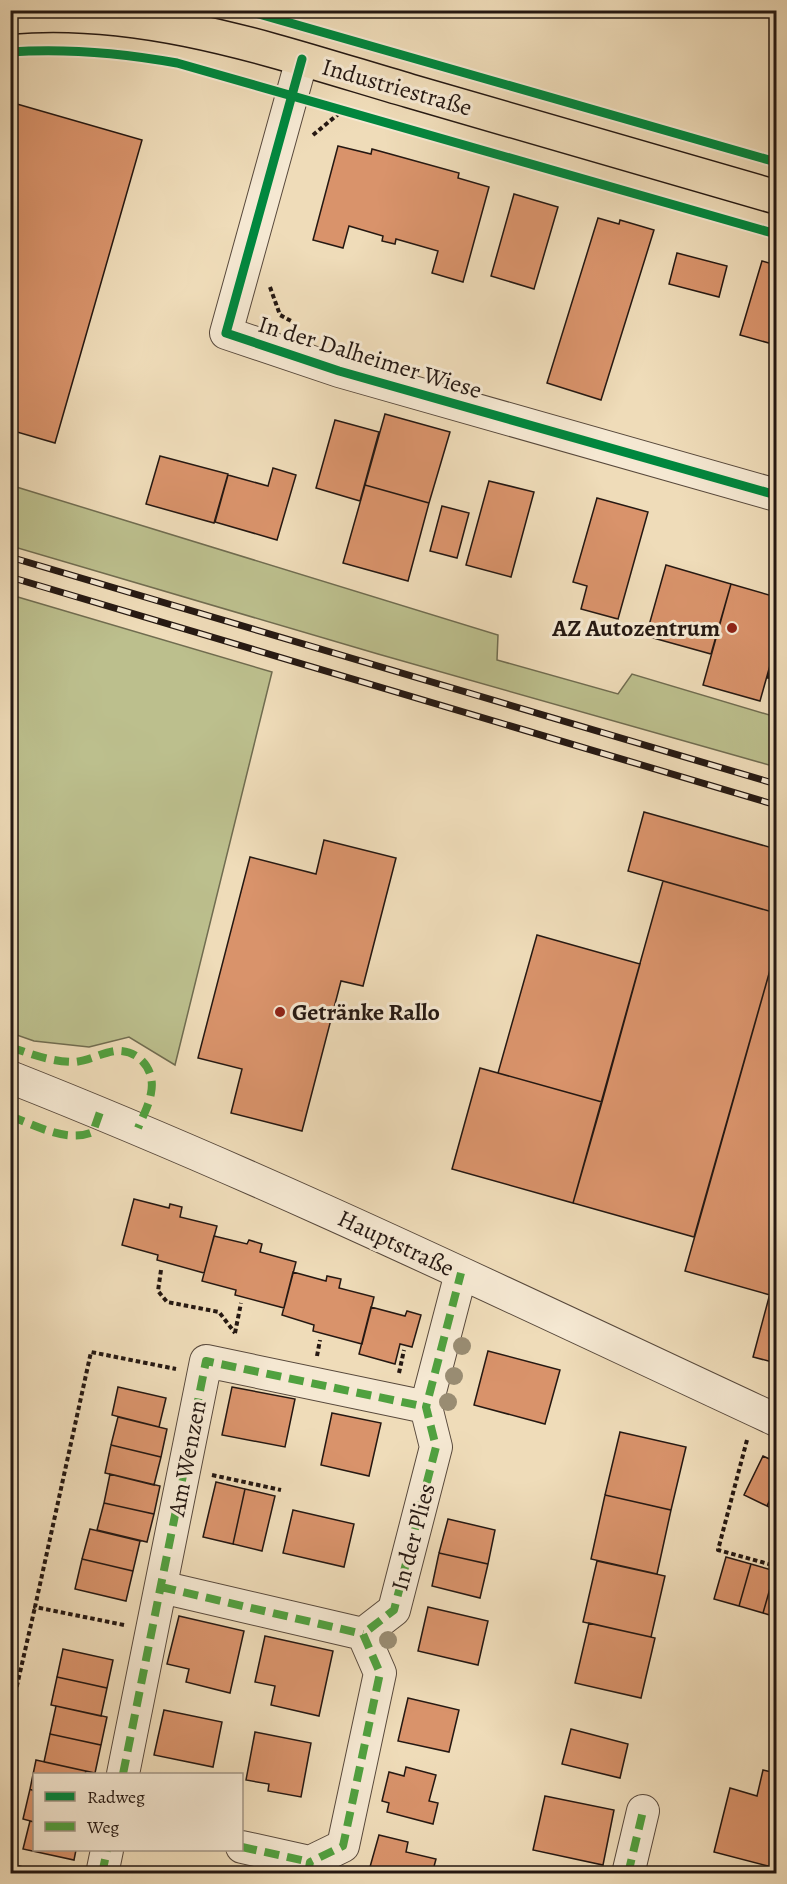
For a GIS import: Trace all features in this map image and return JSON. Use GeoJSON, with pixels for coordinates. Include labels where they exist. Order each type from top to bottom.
{"type":"FeatureCollection","features":[{"type":"Feature","properties":{"kind":"main road","name":"Industriestraße"},"geometry":{"type":"LineString","coordinates":[[10,17],[69,14],[112,17],[154,22],[196,31],[302,59],[777,197]]}},
{"type":"Feature","properties":{"kind":"street","name":"In der Dalheimer Wiese"},"geometry":{"type":"LineString","coordinates":[[302,59],[226,333],[339,371],[777,495]]}},
{"type":"Feature","properties":{"kind":"street","name":"Hauptstraße"},"geometry":{"type":"LineString","coordinates":[[10,1077],[159,1137],[318,1206],[766,1415]]}},
{"type":"Feature","properties":{"kind":"street","name":"In der Plies"},"geometry":{"type":"LineString","coordinates":[[363,1634],[394,1610],[436,1447],[426,1407],[461,1273]]}},
{"type":"Feature","properties":{"kind":"street","name":"Am Wenzen"},"geometry":{"type":"LineString","coordinates":[[123,1773],[206,1361],[426,1407]]}},
{"type":"Feature","properties":{"kind":"street"},"geometry":{"type":"LineString","coordinates":[[161,1587],[363,1634],[380,1673],[343,1846],[309,1868],[243,1847]]}},
{"type":"Feature","properties":{"kind":"street"},"geometry":{"type":"LineString","coordinates":[[628,1874],[643,1811]]}},
{"type":"Feature","properties":{"kind":"street"},"geometry":{"type":"LineString","coordinates":[[102,1874],[107,1851]]}},
{"type":"Feature","properties":{"kind":"path"},"geometry":{"type":"LineString","coordinates":[[309,138],[342,111]]}},
{"type":"Feature","properties":{"kind":"path"},"geometry":{"type":"LineString","coordinates":[[269,284],[280,315],[300,326]]}},
{"type":"Feature","properties":{"kind":"path"},"geometry":{"type":"LineString","coordinates":[[162,1270],[158,1291],[166,1302],[219,1312],[235,1334]]}},
{"type":"Feature","properties":{"kind":"path"},"geometry":{"type":"LineString","coordinates":[[10,1716],[91,1352],[204,1375]]}},
{"type":"Feature","properties":{"kind":"path"},"geometry":{"type":"LineString","coordinates":[[766,1415],[718,1550],[777,1566]]}},
{"type":"Feature","properties":{"kind":"path"},"geometry":{"type":"LineString","coordinates":[[184,1470],[281,1490]]}},
{"type":"Feature","properties":{"kind":"path"},"geometry":{"type":"LineString","coordinates":[[35,1607],[152,1631]]}},
{"type":"Feature","properties":{"kind":"green space"},"geometry":{"type":"Polygon","coordinates":[[[10,485],[498,635],[497,660],[618,694],[632,674],[776,717],[776,767],[378,654],[11,546],[10,485]]]}},
{"type":"Feature","properties":{"kind":"green space"},"geometry":{"type":"Polygon","coordinates":[[[11,595],[272,672],[175,1065],[129,1037],[89,1047],[34,1041],[11,1033],[11,595]]]}},
{"type":"Feature","properties":{"kind":"building"},"geometry":{"type":"Polygon","coordinates":[[[10,102],[142,140],[55,443],[10,430],[10,102]]]}},
{"type":"Feature","properties":{"kind":"building"},"geometry":{"type":"Polygon","coordinates":[[[338,146],[371,154],[372,149],[459,173],[458,178],[489,187],[463,282],[432,273],[438,251],[396,239],[395,244],[382,241],[383,236],[349,226],[343,248],[313,240],[338,146]]]}},
{"type":"Feature","properties":{"kind":"building"},"geometry":{"type":"Polygon","coordinates":[[[514,194],[558,207],[534,289],[491,276],[514,194]]]}},
{"type":"Feature","properties":{"kind":"building"},"geometry":{"type":"Polygon","coordinates":[[[598,218],[619,224],[620,220],[654,230],[601,400],[547,383],[598,218]]]}},
{"type":"Feature","properties":{"kind":"building"},"geometry":{"type":"Polygon","coordinates":[[[677,253],[727,266],[719,297],[669,284],[677,253]]]}},
{"type":"Feature","properties":{"kind":"building"},"geometry":{"type":"Polygon","coordinates":[[[762,261],[776,265],[776,345],[740,335],[762,261]]]}},
{"type":"Feature","properties":{"kind":"building"},"geometry":{"type":"Polygon","coordinates":[[[385,414],[450,432],[429,503],[365,485],[385,414]]]}},
{"type":"Feature","properties":{"kind":"building"},"geometry":{"type":"Polygon","coordinates":[[[335,420],[379,432],[360,501],[316,488],[335,420]]]}},
{"type":"Feature","properties":{"kind":"building"},"geometry":{"type":"Polygon","coordinates":[[[160,456],[228,474],[214,523],[146,504],[160,456]]]}},
{"type":"Feature","properties":{"kind":"building"},"geometry":{"type":"Polygon","coordinates":[[[273,468],[296,475],[277,540],[215,522],[228,475],[268,486],[273,468]]]}},
{"type":"Feature","properties":{"kind":"building"},"geometry":{"type":"Polygon","coordinates":[[[489,481],[534,492],[511,577],[466,565],[489,481]]]}},
{"type":"Feature","properties":{"kind":"building"},"geometry":{"type":"Polygon","coordinates":[[[365,485],[429,503],[408,581],[343,563],[365,485]]]}},
{"type":"Feature","properties":{"kind":"building"},"geometry":{"type":"Polygon","coordinates":[[[597,498],[648,512],[618,619],[581,609],[587,586],[573,582],[597,498]]]}},
{"type":"Feature","properties":{"kind":"building"},"geometry":{"type":"Polygon","coordinates":[[[442,506],[469,513],[457,558],[430,551],[442,506]]]}},
{"type":"Feature","properties":{"kind":"building"},"geometry":{"type":"Polygon","coordinates":[[[666,565],[731,584],[711,654],[646,636],[666,565]]]}},
{"type":"Feature","properties":{"kind":"building"},"geometry":{"type":"Polygon","coordinates":[[[731,584],[776,597],[776,644],[760,701],[703,685],[731,584]]]}},
{"type":"Feature","properties":{"kind":"building"},"geometry":{"type":"Polygon","coordinates":[[[776,650],[776,680],[768,678],[776,650]]]}},
{"type":"Feature","properties":{"kind":"building"},"geometry":{"type":"Polygon","coordinates":[[[644,812],[776,849],[776,913],[628,871],[644,812]]]}},
{"type":"Feature","properties":{"kind":"building"},"geometry":{"type":"Polygon","coordinates":[[[324,840],[396,858],[363,986],[341,981],[302,1131],[231,1113],[242,1069],[198,1058],[250,857],[316,874],[324,840]]]}},
{"type":"Feature","properties":{"kind":"building"},"geometry":{"type":"Polygon","coordinates":[[[663,881],[776,913],[776,949],[694,1237],[573,1203],[663,881]]]}},
{"type":"Feature","properties":{"kind":"building"},"geometry":{"type":"Polygon","coordinates":[[[537,935],[640,964],[602,1102],[498,1073],[537,935]]]}},
{"type":"Feature","properties":{"kind":"building"},"geometry":{"type":"Polygon","coordinates":[[[776,949],[776,1271],[770,1295],[685,1271],[776,949]]]}},
{"type":"Feature","properties":{"kind":"building"},"geometry":{"type":"Polygon","coordinates":[[[480,1068],[602,1102],[573,1203],[452,1169],[480,1068]]]}},
{"type":"Feature","properties":{"kind":"building"},"geometry":{"type":"Polygon","coordinates":[[[134,1199],[169,1208],[170,1204],[182,1207],[180,1217],[217,1226],[204,1273],[157,1260],[158,1255],[122,1245],[134,1199]]]}},
{"type":"Feature","properties":{"kind":"building"},"geometry":{"type":"Polygon","coordinates":[[[214,1236],[247,1244],[249,1240],[262,1244],[260,1252],[296,1262],[284,1308],[235,1295],[236,1290],[202,1281],[214,1236]]]}},
{"type":"Feature","properties":{"kind":"building"},"geometry":{"type":"Polygon","coordinates":[[[776,1271],[776,1363],[753,1357],[776,1271]]]}},
{"type":"Feature","properties":{"kind":"building"},"geometry":{"type":"Polygon","coordinates":[[[293,1272],[326,1281],[327,1276],[341,1279],[339,1288],[374,1297],[362,1344],[313,1331],[314,1325],[282,1315],[293,1272]]]}},
{"type":"Feature","properties":{"kind":"building"},"geometry":{"type":"Polygon","coordinates":[[[371,1307],[405,1316],[407,1311],[421,1315],[412,1347],[400,1344],[395,1364],[359,1354],[371,1307]]]}},
{"type":"Feature","properties":{"kind":"building"},"geometry":{"type":"Polygon","coordinates":[[[488,1351],[560,1370],[545,1424],[474,1405],[488,1351]]]}},
{"type":"Feature","properties":{"kind":"building"},"geometry":{"type":"Polygon","coordinates":[[[118,1387],[166,1398],[159,1427],[112,1415],[118,1387]]]}},
{"type":"Feature","properties":{"kind":"building"},"geometry":{"type":"Polygon","coordinates":[[[232,1387],[295,1399],[285,1447],[222,1435],[232,1387]]]}},
{"type":"Feature","properties":{"kind":"building"},"geometry":{"type":"Polygon","coordinates":[[[332,1413],[381,1423],[369,1476],[321,1465],[332,1413]]]}},
{"type":"Feature","properties":{"kind":"building"},"geometry":{"type":"Polygon","coordinates":[[[118,1417],[167,1429],[161,1457],[111,1445],[118,1417]]]}},
{"type":"Feature","properties":{"kind":"building"},"geometry":{"type":"Polygon","coordinates":[[[620,1432],[686,1447],[671,1510],[605,1495],[620,1432]]]}},
{"type":"Feature","properties":{"kind":"building"},"geometry":{"type":"Polygon","coordinates":[[[111,1445],[161,1457],[154,1485],[105,1473],[111,1445]]]}},
{"type":"Feature","properties":{"kind":"building"},"geometry":{"type":"Polygon","coordinates":[[[763,1456],[776,1462],[776,1487],[767,1506],[744,1495],[763,1456]]]}},
{"type":"Feature","properties":{"kind":"building"},"geometry":{"type":"Polygon","coordinates":[[[110,1474],[160,1486],[154,1514],[104,1503],[110,1474]]]}},
{"type":"Feature","properties":{"kind":"building"},"geometry":{"type":"Polygon","coordinates":[[[216,1482],[245,1489],[233,1544],[203,1537],[216,1482]]]}},
{"type":"Feature","properties":{"kind":"building"},"geometry":{"type":"Polygon","coordinates":[[[776,1487],[776,1511],[767,1506],[776,1487]]]}},
{"type":"Feature","properties":{"kind":"building"},"geometry":{"type":"Polygon","coordinates":[[[245,1489],[275,1496],[262,1551],[233,1544],[245,1489]]]}},
{"type":"Feature","properties":{"kind":"building"},"geometry":{"type":"Polygon","coordinates":[[[605,1495],[671,1510],[657,1574],[591,1559],[605,1495]]]}},
{"type":"Feature","properties":{"kind":"building"},"geometry":{"type":"Polygon","coordinates":[[[104,1503],[154,1514],[147,1542],[97,1530],[104,1503]]]}},
{"type":"Feature","properties":{"kind":"building"},"geometry":{"type":"Polygon","coordinates":[[[293,1510],[354,1524],[344,1567],[283,1553],[293,1510]]]}},
{"type":"Feature","properties":{"kind":"building"},"geometry":{"type":"Polygon","coordinates":[[[448,1519],[495,1530],[488,1564],[439,1553],[448,1519]]]}},
{"type":"Feature","properties":{"kind":"building"},"geometry":{"type":"Polygon","coordinates":[[[90,1529],[140,1541],[133,1571],[82,1559],[90,1529]]]}},
{"type":"Feature","properties":{"kind":"building"},"geometry":{"type":"Polygon","coordinates":[[[439,1553],[488,1564],[480,1598],[432,1586],[439,1553]]]}},
{"type":"Feature","properties":{"kind":"building"},"geometry":{"type":"Polygon","coordinates":[[[726,1557],[751,1564],[739,1606],[714,1599],[726,1557]]]}},
{"type":"Feature","properties":{"kind":"building"},"geometry":{"type":"Polygon","coordinates":[[[82,1559],[133,1571],[126,1601],[75,1589],[82,1559]]]}},
{"type":"Feature","properties":{"kind":"building"},"geometry":{"type":"Polygon","coordinates":[[[597,1561],[665,1576],[651,1637],[583,1622],[597,1561]]]}},
{"type":"Feature","properties":{"kind":"building"},"geometry":{"type":"Polygon","coordinates":[[[751,1564],[775,1571],[763,1613],[739,1606],[751,1564]]]}},
{"type":"Feature","properties":{"kind":"building"},"geometry":{"type":"Polygon","coordinates":[[[776,1571],[776,1617],[763,1613],[776,1571]]]}},
{"type":"Feature","properties":{"kind":"building"},"geometry":{"type":"Polygon","coordinates":[[[428,1607],[488,1621],[478,1665],[418,1651],[428,1607]]]}},
{"type":"Feature","properties":{"kind":"building"},"geometry":{"type":"Polygon","coordinates":[[[179,1616],[244,1631],[230,1693],[186,1682],[189,1669],[167,1664],[179,1616]]]}},
{"type":"Feature","properties":{"kind":"building"},"geometry":{"type":"Polygon","coordinates":[[[589,1623],[655,1638],[641,1698],[575,1683],[589,1623]]]}},
{"type":"Feature","properties":{"kind":"building"},"geometry":{"type":"Polygon","coordinates":[[[265,1636],[333,1651],[319,1716],[271,1705],[275,1686],[255,1682],[265,1636]]]}},
{"type":"Feature","properties":{"kind":"building"},"geometry":{"type":"Polygon","coordinates":[[[63,1649],[113,1660],[107,1688],[57,1677],[63,1649]]]}},
{"type":"Feature","properties":{"kind":"building"},"geometry":{"type":"Polygon","coordinates":[[[57,1677],[107,1688],[101,1716],[51,1705],[57,1677]]]}},
{"type":"Feature","properties":{"kind":"building"},"geometry":{"type":"Polygon","coordinates":[[[408,1698],[459,1710],[449,1752],[398,1741],[408,1698]]]}},
{"type":"Feature","properties":{"kind":"building"},"geometry":{"type":"Polygon","coordinates":[[[56,1706],[107,1717],[101,1745],[50,1734],[56,1706]]]}},
{"type":"Feature","properties":{"kind":"building"},"geometry":{"type":"Polygon","coordinates":[[[164,1710],[222,1722],[213,1767],[154,1755],[164,1710]]]}},
{"type":"Feature","properties":{"kind":"building"},"geometry":{"type":"Polygon","coordinates":[[[776,1718],[776,1741],[770,1739],[776,1718]]]}},
{"type":"Feature","properties":{"kind":"building"},"geometry":{"type":"Polygon","coordinates":[[[571,1729],[628,1744],[620,1778],[562,1764],[571,1729]]]}},
{"type":"Feature","properties":{"kind":"building"},"geometry":{"type":"Polygon","coordinates":[[[255,1732],[311,1743],[301,1797],[268,1791],[269,1784],[246,1780],[255,1732]]]}},
{"type":"Feature","properties":{"kind":"building"},"geometry":{"type":"Polygon","coordinates":[[[50,1734],[101,1745],[95,1773],[44,1762],[50,1734]]]}},
{"type":"Feature","properties":{"kind":"building"},"geometry":{"type":"Polygon","coordinates":[[[36,1760],[86,1771],[85,1773],[33,1773],[36,1760]]]}},
{"type":"Feature","properties":{"kind":"building"},"geometry":{"type":"Polygon","coordinates":[[[406,1767],[436,1775],[429,1801],[438,1803],[433,1824],[387,1812],[389,1803],[382,1801],[389,1772],[404,1776],[406,1767]]]}},
{"type":"Feature","properties":{"kind":"building"},"geometry":{"type":"Polygon","coordinates":[[[763,1770],[776,1773],[776,1851],[772,1867],[714,1852],[730,1788],[757,1796],[763,1770]]]}},
{"type":"Feature","properties":{"kind":"building"},"geometry":{"type":"Polygon","coordinates":[[[33,1774],[33,1790],[30,1789],[33,1774]]]}},
{"type":"Feature","properties":{"kind":"building"},"geometry":{"type":"Polygon","coordinates":[[[30,1789],[33,1790],[33,1822],[23,1819],[30,1789]]]}},
{"type":"Feature","properties":{"kind":"building"},"geometry":{"type":"Polygon","coordinates":[[[545,1796],[614,1810],[603,1865],[533,1850],[545,1796]]]}},
{"type":"Feature","properties":{"kind":"building"},"geometry":{"type":"Polygon","coordinates":[[[30,1821],[33,1822],[33,1851],[76,1851],[74,1860],[23,1849],[30,1821]]]}},
{"type":"Feature","properties":{"kind":"building"},"geometry":{"type":"Polygon","coordinates":[[[379,1835],[408,1842],[406,1852],[436,1859],[432,1874],[368,1874],[379,1835]]]}},
{"type":"Feature","properties":{"kind":"building"},"geometry":{"type":"Polygon","coordinates":[[[10,1864],[55,1874],[10,1874],[10,1864]]]}},
{"type":"Feature","properties":{"kind":"building"},"geometry":{"type":"Polygon","coordinates":[[[222,1867],[248,1874],[220,1874],[222,1867]]]}},
{"type":"Feature","properties":{"kind":"railway"},"geometry":{"type":"LineString","coordinates":[[10,557],[776,784]]}},
{"type":"Feature","properties":{"kind":"railway"},"geometry":{"type":"LineString","coordinates":[[10,577],[776,805]]}},
{"type":"Feature","properties":{"kind":"marked path"},"geometry":{"type":"LineString","coordinates":[[10,1047],[66,1062],[79,1061],[115,1051],[131,1053],[138,1057],[148,1069],[152,1084],[149,1102],[138,1128]]}},
{"type":"Feature","properties":{"kind":"marked path"},"geometry":{"type":"LineString","coordinates":[[10,1116],[52,1132],[73,1136],[93,1132],[100,1112]]}},
{"type":"Feature","properties":{"kind":"marked path"},"geometry":{"type":"LineString","coordinates":[[308,1874],[310,1862],[343,1846],[380,1673],[363,1634],[394,1610],[436,1447],[426,1407],[461,1273]]}},
{"type":"Feature","properties":{"kind":"marked path"},"geometry":{"type":"LineString","coordinates":[[123,1773],[206,1361],[426,1407]]}},
{"type":"Feature","properties":{"kind":"marked path"},"geometry":{"type":"LineString","coordinates":[[161,1587],[363,1634]]}},
{"type":"Feature","properties":{"kind":"marked path"},"geometry":{"type":"LineString","coordinates":[[628,1874],[643,1811]]}},
{"type":"Feature","properties":{"kind":"marked path"},"geometry":{"type":"LineString","coordinates":[[243,1847],[310,1862]]}},
{"type":"Feature","properties":{"kind":"marked path"},"geometry":{"type":"LineString","coordinates":[[102,1874],[107,1851]]}},
{"type":"Feature","properties":{"kind":"cycle path"},"geometry":{"type":"LineString","coordinates":[[245,10],[776,162]]}},
{"type":"Feature","properties":{"kind":"cycle path"},"geometry":{"type":"LineString","coordinates":[[10,52],[94,52],[177,63],[776,234]]}},
{"type":"Feature","properties":{"kind":"cycle path"},"geometry":{"type":"LineString","coordinates":[[302,59],[226,333],[339,371],[776,495]]}},
{"type":"Feature","properties":{"kind":"place","name":"AZ Autozentrum"},"geometry":{"type":"Point","coordinates":[732,628]}},
{"type":"Feature","properties":{"kind":"place","name":"Getränke Rallo"},"geometry":{"type":"Point","coordinates":[280,1012]}}]}
